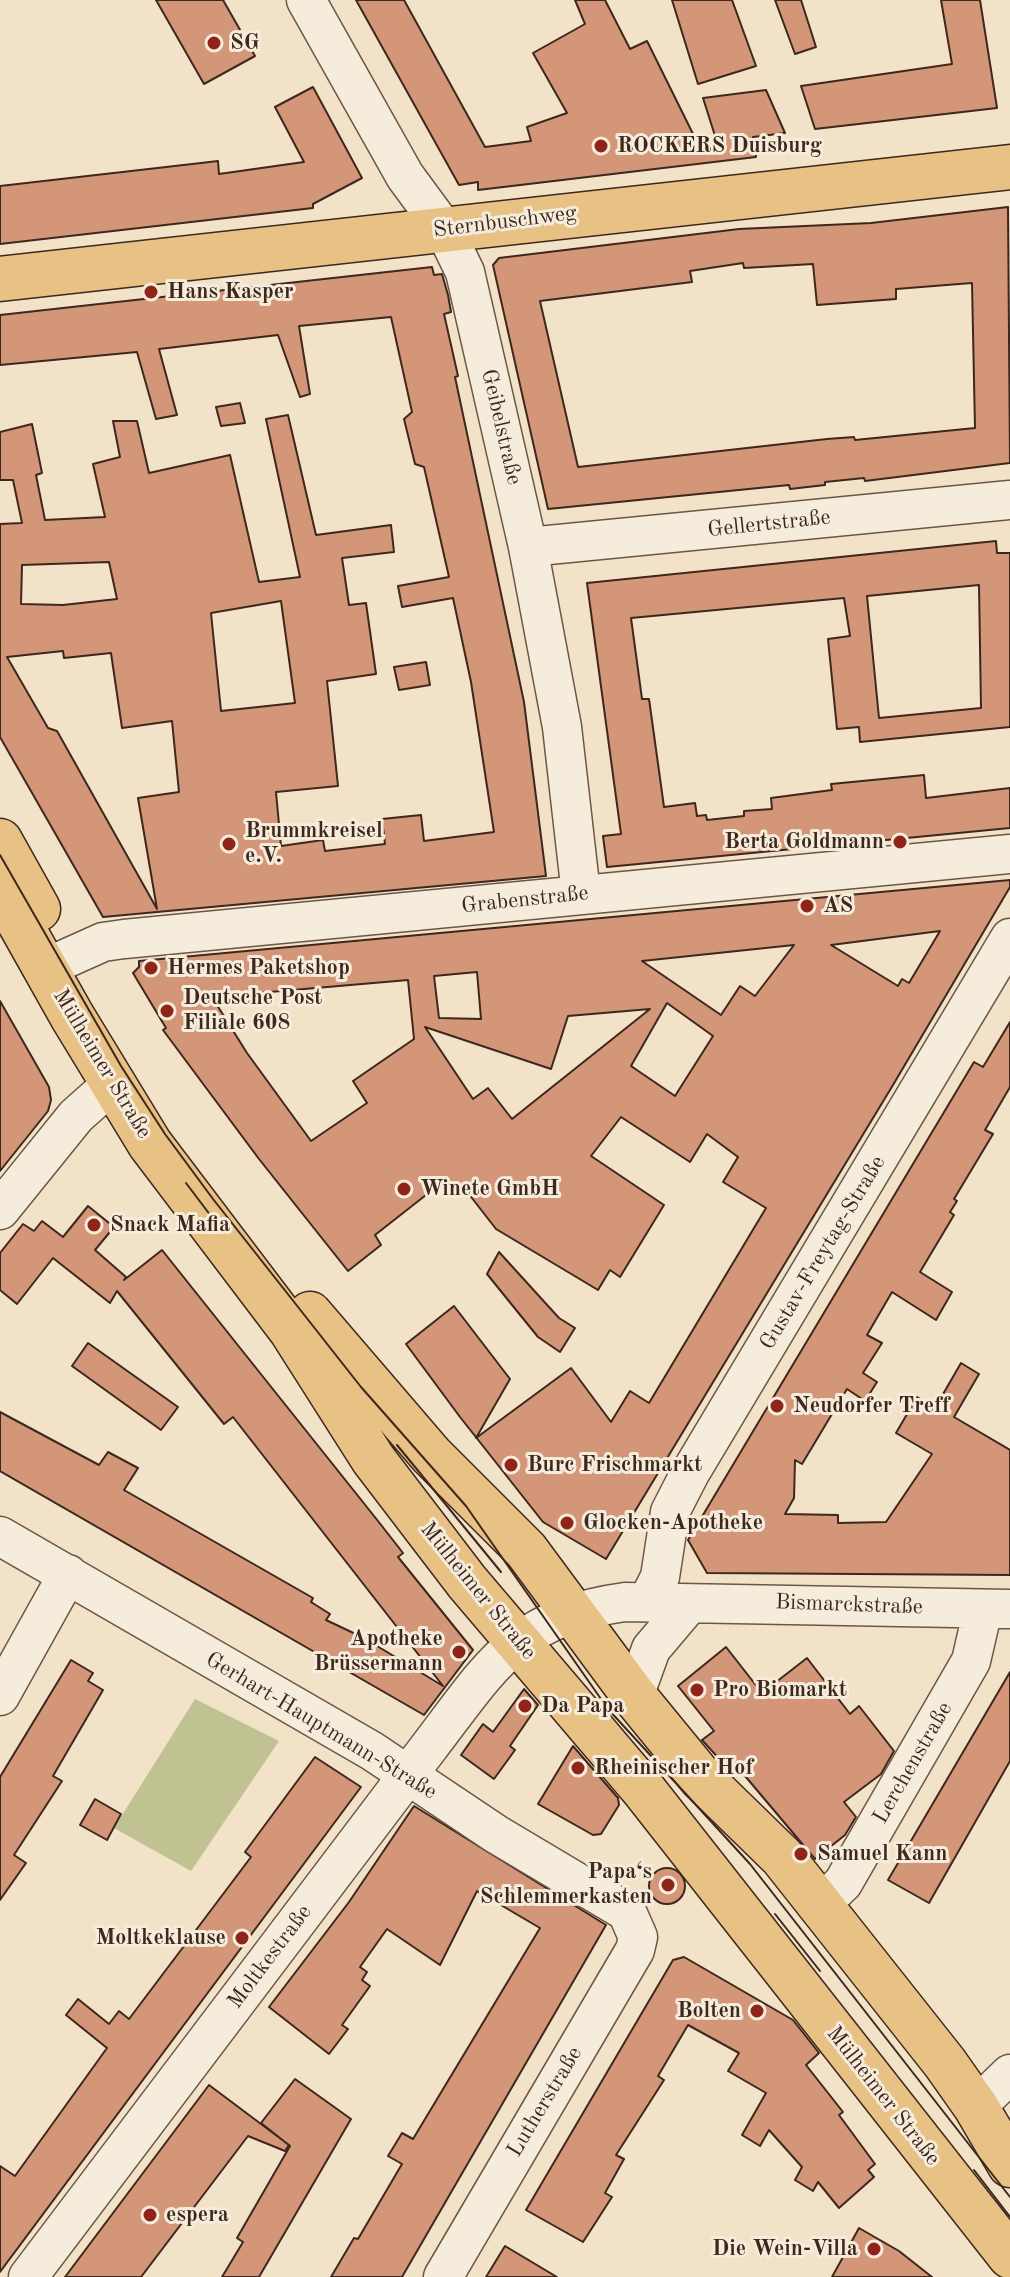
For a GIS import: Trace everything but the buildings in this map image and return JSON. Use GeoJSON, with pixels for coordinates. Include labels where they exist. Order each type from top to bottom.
{"type":"FeatureCollection","features":[{"type":"Feature","properties":{"kind":"main road","name":"Sternbuschweg"},"geometry":{"type":"LineString","coordinates":[[0,279],[1010,167]]}},
{"type":"Feature","properties":{"kind":"main road","name":"Mülheimer Straße"},"geometry":{"type":"LineString","coordinates":[[0,841],[112,1084],[195,1207],[291,1330],[373,1459],[516,1641],[643,1789],[1010,2256]]}},
{"type":"Feature","properties":{"kind":"main road","name":"Mülheimer Straße"},"geometry":{"type":"LineString","coordinates":[[0,888],[242,1228],[371,1388],[431,1455],[505,1526],[574,1612],[634,1696],[702,1779],[773,1847],[976,2107],[1010,2165]]}},
{"type":"Feature","properties":{"kind":"street","name":"Geibelstraße"},"geometry":{"type":"LineString","coordinates":[[306,0],[405,176],[444,229],[465,272],[528,547],[562,727],[581,894]]}},
{"type":"Feature","properties":{"kind":"street","name":"Gellertstraße"},"geometry":{"type":"LineString","coordinates":[[528,547],[1010,500]]}},
{"type":"Feature","properties":{"kind":"street","name":"Grabenstraße"},"geometry":{"type":"LineString","coordinates":[[55,963],[124,939],[1010,854]]}},
{"type":"Feature","properties":{"kind":"street","name":"Gustav-Freytag-Straße"},"geometry":{"type":"LineString","coordinates":[[667,1596],[670,1512],[690,1473],[1010,938]]}},
{"type":"Feature","properties":{"kind":"street"},"geometry":{"type":"LineString","coordinates":[[0,1210],[76,1116],[112,1084]]}},
{"type":"Feature","properties":{"kind":"street","name":"Gerhart-Hauptmann-Straße"},"geometry":{"type":"LineString","coordinates":[[0,1536],[372,1751],[407,1777],[627,1912],[634,1925]]}},
{"type":"Feature","properties":{"kind":"street"},"geometry":{"type":"LineString","coordinates":[[0,1696],[68,1574]]}},
{"type":"Feature","properties":{"kind":"street","name":"Bismarckstraße"},"geometry":{"type":"LineString","coordinates":[[516,1641],[536,1628],[574,1612],[667,1596],[997,1609]]}},
{"type":"Feature","properties":{"kind":"street"},"geometry":{"type":"LineString","coordinates":[[634,1696],[667,1596]]}},
{"type":"Feature","properties":{"kind":"street","name":"Lerchenstraße"},"geometry":{"type":"LineString","coordinates":[[820,1905],[843,1883],[971,1661],[997,1609]]}},
{"type":"Feature","properties":{"kind":"street","name":"Moltkestraße"},"geometry":{"type":"LineString","coordinates":[[28,2277],[485,1674],[516,1641]]}},
{"type":"Feature","properties":{"kind":"street","name":"Lutherstraße"},"geometry":{"type":"LineString","coordinates":[[443,2277],[635,1950],[638,1937],[634,1925]]}},
{"type":"Feature","properties":{"kind":"street"},"geometry":{"type":"LineString","coordinates":[[976,2107],[1010,2074]]}},
{"type":"Feature","properties":{"kind":"green space"},"geometry":{"type":"Polygon","coordinates":[[[195,1699],[279,1741],[191,1871],[114,1828],[195,1699]]]}},
{"type":"Feature","properties":{"kind":"tram line"},"geometry":{"type":"LineString","coordinates":[[0,855],[121,1066],[165,1134],[213,1199],[361,1387],[466,1506],[608,1709],[750,1864],[1010,2197]]}},
{"type":"Feature","properties":{"kind":"tram line"},"geometry":{"type":"LineString","coordinates":[[186,1183],[220,1228]]}},
{"type":"Feature","properties":{"kind":"tram line"},"geometry":{"type":"LineString","coordinates":[[397,1445],[501,1572]]}},
{"type":"Feature","properties":{"kind":"tram line"},"geometry":{"type":"LineString","coordinates":[[775,1914],[820,1971]]}},
{"type":"Feature","properties":{"kind":"tram line"},"geometry":{"type":"LineString","coordinates":[[974,2170],[1010,2217]]}},
{"type":"Feature","properties":{"kind":"place","name":"SG"},"geometry":{"type":"Point","coordinates":[214,43]}},
{"type":"Feature","properties":{"kind":"place","name":"ROCKERS Duisburg"},"geometry":{"type":"Point","coordinates":[601,146]}},
{"type":"Feature","properties":{"kind":"place","name":"Hans Kasper"},"geometry":{"type":"Point","coordinates":[151,292]}},
{"type":"Feature","properties":{"kind":"place","name":"Berta Goldmann"},"geometry":{"type":"Point","coordinates":[900,842]}},
{"type":"Feature","properties":{"kind":"place","name":"Brummkreisel e.V."},"geometry":{"type":"Point","coordinates":[229,844]}},
{"type":"Feature","properties":{"kind":"place","name":"AS"},"geometry":{"type":"Point","coordinates":[807,906]}},
{"type":"Feature","properties":{"kind":"place","name":"Hermes Paketshop"},"geometry":{"type":"Point","coordinates":[151,968]}},
{"type":"Feature","properties":{"kind":"place","name":"Deutsche Post Filiale 608"},"geometry":{"type":"Point","coordinates":[167,1011]}},
{"type":"Feature","properties":{"kind":"place","name":"Winete GmbH"},"geometry":{"type":"Point","coordinates":[404,1189]}},
{"type":"Feature","properties":{"kind":"place","name":"Snack Mafia"},"geometry":{"type":"Point","coordinates":[94,1225]}},
{"type":"Feature","properties":{"kind":"place","name":"Neudorfer Treff"},"geometry":{"type":"Point","coordinates":[777,1406]}},
{"type":"Feature","properties":{"kind":"place","name":"Burc Frischmarkt"},"geometry":{"type":"Point","coordinates":[511,1465]}},
{"type":"Feature","properties":{"kind":"place","name":"Glocken-Apotheke"},"geometry":{"type":"Point","coordinates":[567,1523]}},
{"type":"Feature","properties":{"kind":"place","name":"Apotheke Brüssermann"},"geometry":{"type":"Point","coordinates":[459,1652]}},
{"type":"Feature","properties":{"kind":"place","name":"Pro Biomarkt"},"geometry":{"type":"Point","coordinates":[697,1690]}},
{"type":"Feature","properties":{"kind":"place","name":"Da Papa"},"geometry":{"type":"Point","coordinates":[525,1706]}},
{"type":"Feature","properties":{"kind":"place","name":"Rheinischer Hof"},"geometry":{"type":"Point","coordinates":[578,1768]}},
{"type":"Feature","properties":{"kind":"place","name":"Samuel Kann"},"geometry":{"type":"Point","coordinates":[801,1854]}},
{"type":"Feature","properties":{"kind":"place","name":"Papa‘s Schlemmerkasten"},"geometry":{"type":"Point","coordinates":[668,1885]}},
{"type":"Feature","properties":{"kind":"place","name":"Moltkeklause"},"geometry":{"type":"Point","coordinates":[242,1938]}},
{"type":"Feature","properties":{"kind":"place","name":"Bolten"},"geometry":{"type":"Point","coordinates":[757,2011]}},
{"type":"Feature","properties":{"kind":"place","name":"espera"},"geometry":{"type":"Point","coordinates":[150,2215]}},
{"type":"Feature","properties":{"kind":"place","name":"Die Wein-Villa"},"geometry":{"type":"Point","coordinates":[874,2249]}}]}
